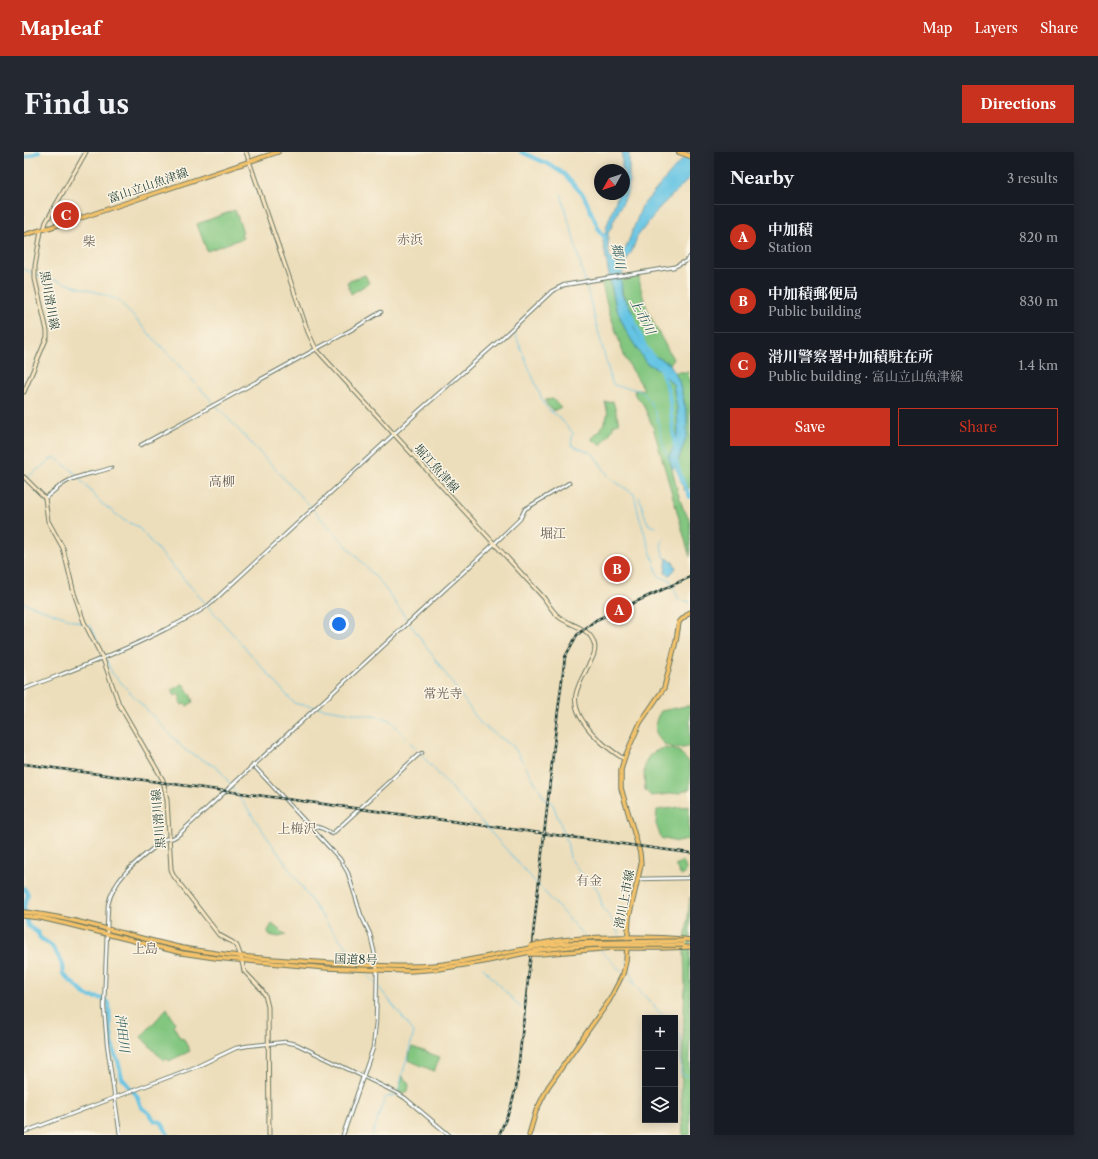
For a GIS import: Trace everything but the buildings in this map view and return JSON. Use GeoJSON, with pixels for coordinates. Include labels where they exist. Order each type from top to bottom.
{"type":"FeatureCollection","features":[{"type":"Feature","properties":{"kind":"highway"},"geometry":{"type":"LineString","coordinates":[[679,152],[690,156]]}},
{"type":"Feature","properties":{"kind":"main road","name":"黒川滑川線"},"geometry":{"type":"LineString","coordinates":[[24,392],[47,337],[47,331],[34,274],[42,230],[86,152]]}},
{"type":"Feature","properties":{"kind":"main road","name":"堀江魚津線"},"geometry":{"type":"LineString","coordinates":[[246,152],[308,332],[316,349],[544,598],[557,615],[583,629],[592,638],[595,650],[577,688],[576,706],[582,720],[604,745],[624,759]]}},
{"type":"Feature","properties":{"kind":"main road","name":"富山立山魚津線"},"geometry":{"type":"LineString","coordinates":[[24,235],[278,152]]}},
{"type":"Feature","properties":{"kind":"main road"},"geometry":{"type":"LineString","coordinates":[[24,477],[45,498]]}},
{"type":"Feature","properties":{"kind":"main road","name":"黒川滑川線"},"geometry":{"type":"LineString","coordinates":[[45,498],[48,521],[63,548],[74,593],[82,617],[103,659],[119,704],[163,780],[167,800],[171,869],[175,878],[219,935],[237,946],[246,975],[257,984],[267,1001],[269,1135]]}},
{"type":"Feature","properties":{"kind":"main road","name":"滑川上市線"},"geometry":{"type":"LineString","coordinates":[[529,1135],[534,1116],[548,1087],[616,990],[623,974],[627,948],[629,917],[641,865],[640,853],[620,782],[621,770],[624,759],[640,723],[664,688],[676,641],[679,622],[690,612]]}},
{"type":"Feature","properties":{"kind":"main road","name":"国道8号"},"geometry":{"type":"LineString","coordinates":[[24,912],[53,916],[107,932]]}},
{"type":"Feature","properties":{"kind":"main road","name":"国道8号"},"geometry":{"type":"LineString","coordinates":[[24,916],[41,918],[241,959],[376,967],[410,971],[438,969],[516,953]]}},
{"type":"Feature","properties":{"kind":"main road"},"geometry":{"type":"LineString","coordinates":[[568,943],[584,937],[647,937],[686,943]]}},
{"type":"Feature","properties":{"kind":"main road"},"geometry":{"type":"LineString","coordinates":[[516,953],[568,943],[686,943]]}},
{"type":"Feature","properties":{"kind":"main road"},"geometry":{"type":"LineString","coordinates":[[516,953],[538,948],[568,952],[649,948],[686,943]]}},
{"type":"Feature","properties":{"kind":"street"},"geometry":{"type":"LineString","coordinates":[[24,688],[103,659],[139,643],[194,615],[208,606],[552,291],[564,285],[674,267],[686,261],[690,257]]}},
{"type":"Feature","properties":{"kind":"street"},"geometry":{"type":"LineString","coordinates":[[141,445],[382,312]]}},
{"type":"Feature","properties":{"kind":"street"},"geometry":{"type":"LineString","coordinates":[[45,498],[67,481],[111,468]]}},
{"type":"Feature","properties":{"kind":"street"},"geometry":{"type":"LineString","coordinates":[[120,1135],[107,1044],[104,1007],[108,905],[109,898],[115,884],[124,873],[166,838],[178,835],[494,544],[520,519],[525,509],[569,483]]}},
{"type":"Feature","properties":{"kind":"street"},"geometry":{"type":"LineString","coordinates":[[311,827],[314,826],[332,834],[422,753]]}},
{"type":"Feature","properties":{"kind":"street"},"geometry":{"type":"LineString","coordinates":[[253,766],[340,859],[348,873],[361,915],[370,934],[376,967],[376,1022],[373,1044],[364,1077],[343,1135]]}},
{"type":"Feature","properties":{"kind":"street"},"geometry":{"type":"LineString","coordinates":[[638,879],[690,878],[690,876]]}},
{"type":"Feature","properties":{"kind":"street"},"geometry":{"type":"LineString","coordinates":[[24,1132],[198,1066],[236,1048],[285,1042],[296,1044],[405,1098],[449,1135]]}},
{"type":"Feature","properties":{"kind":"green space"},"geometry":{"type":"Polygon","coordinates":[[[235,210],[243,232],[241,233],[243,238],[207,251],[197,224],[235,210]]]}},
{"type":"Feature","properties":{"kind":"green space"},"geometry":{"type":"Polygon","coordinates":[[[365,275],[369,283],[351,294],[347,282],[365,275]]]}},
{"type":"Feature","properties":{"kind":"green space"},"geometry":{"type":"Polygon","coordinates":[[[639,275],[640,286],[647,308],[673,359],[670,364],[647,352],[634,327],[632,311],[623,295],[620,281],[622,277],[639,275]]]}},
{"type":"Feature","properties":{"kind":"green space"},"geometry":{"type":"Polygon","coordinates":[[[610,280],[616,307],[626,331],[646,363],[658,369],[673,384],[677,408],[678,430],[669,456],[677,490],[683,508],[690,520],[690,557],[653,427],[642,402],[635,395],[634,391],[644,389],[625,358],[609,311],[601,281],[610,280]]]}},
{"type":"Feature","properties":{"kind":"green space"},"geometry":{"type":"Polygon","coordinates":[[[674,372],[688,372],[690,385],[690,488],[684,490],[676,467],[684,441],[687,415],[682,393],[674,372]]]}},
{"type":"Feature","properties":{"kind":"green space"},"geometry":{"type":"Polygon","coordinates":[[[553,399],[561,407],[553,411],[547,405],[545,400],[553,399]]]}},
{"type":"Feature","properties":{"kind":"green space"},"geometry":{"type":"Polygon","coordinates":[[[613,401],[619,423],[613,425],[613,429],[602,444],[600,444],[592,440],[593,436],[601,430],[608,414],[605,402],[613,401]]]}},
{"type":"Feature","properties":{"kind":"green space"},"geometry":{"type":"Polygon","coordinates":[[[182,684],[191,696],[193,702],[187,706],[185,704],[182,705],[178,694],[175,696],[172,690],[182,684]]]}},
{"type":"Feature","properties":{"kind":"green space"},"geometry":{"type":"Polygon","coordinates":[[[690,706],[690,746],[673,748],[660,740],[655,727],[657,719],[661,711],[690,706]]]}},
{"type":"Feature","properties":{"kind":"green space"},"geometry":{"type":"Polygon","coordinates":[[[665,748],[679,751],[690,764],[690,789],[679,793],[651,796],[645,790],[645,763],[651,754],[665,748]]]}},
{"type":"Feature","properties":{"kind":"green space"},"geometry":{"type":"Polygon","coordinates":[[[689,806],[689,837],[687,840],[677,842],[661,838],[656,824],[657,810],[689,806]]]}},
{"type":"Feature","properties":{"kind":"green space"},"geometry":{"type":"Polygon","coordinates":[[[683,861],[686,871],[685,874],[681,876],[675,865],[683,861]]]}},
{"type":"Feature","properties":{"kind":"green space"},"geometry":{"type":"Polygon","coordinates":[[[690,897],[690,1135],[683,1135],[681,1095],[685,983],[684,951],[690,897]]]}},
{"type":"Feature","properties":{"kind":"green space"},"geometry":{"type":"Polygon","coordinates":[[[272,924],[286,935],[279,937],[269,935],[268,931],[272,924]]]}},
{"type":"Feature","properties":{"kind":"green space"},"geometry":{"type":"Polygon","coordinates":[[[167,1008],[175,1023],[173,1025],[181,1039],[183,1038],[190,1051],[169,1061],[167,1059],[163,1060],[141,1037],[167,1008]]]}},
{"type":"Feature","properties":{"kind":"green space"},"geometry":{"type":"Polygon","coordinates":[[[412,1047],[440,1057],[434,1071],[408,1060],[412,1047]]]}},
{"type":"Feature","properties":{"kind":"green space"},"geometry":{"type":"Polygon","coordinates":[[[403,1076],[409,1085],[408,1091],[403,1094],[398,1091],[403,1076]]]}},
{"type":"Feature","properties":{"kind":"water"},"geometry":{"type":"Polygon","coordinates":[[[622,152],[629,152],[629,164],[622,164],[622,152]]]}},
{"type":"Feature","properties":{"kind":"water","name":"郷川"},"geometry":{"type":"Polygon","coordinates":[[[690,152],[690,178],[660,207],[637,237],[632,251],[625,263],[621,280],[622,295],[632,311],[634,327],[647,352],[670,364],[679,381],[687,415],[687,435],[676,467],[672,468],[669,456],[678,431],[677,408],[673,384],[658,369],[646,363],[626,331],[616,307],[603,242],[607,225],[616,200],[624,200],[608,233],[610,258],[614,259],[626,248],[642,206],[690,152]]]}},
{"type":"Feature","properties":{"kind":"water"},"geometry":{"type":"Polygon","coordinates":[[[667,558],[674,563],[676,568],[670,575],[665,573],[667,558]]]}},
{"type":"Feature","properties":{"kind":"waterway"},"geometry":{"type":"LineString","coordinates":[[24,158],[39,152]]}},
{"type":"Feature","properties":{"kind":"waterway"},"geometry":{"type":"LineString","coordinates":[[521,152],[550,165],[564,174],[584,196],[600,232],[605,238]]}},
{"type":"Feature","properties":{"kind":"waterway"},"geometry":{"type":"LineString","coordinates":[[561,194],[612,383],[617,386],[640,391],[649,400],[654,408],[663,445],[670,462]]}},
{"type":"Feature","properties":{"kind":"waterway"},"geometry":{"type":"LineString","coordinates":[[24,269],[34,274]]}},
{"type":"Feature","properties":{"kind":"waterway"},"geometry":{"type":"LineString","coordinates":[[37,275],[106,295],[118,300],[382,584],[481,724],[514,747],[547,802],[552,802],[567,841],[570,858],[584,877],[595,886],[603,908],[614,922],[619,935]]}},
{"type":"Feature","properties":{"kind":"waterway","name":"上市川"},"geometry":{"type":"LineString","coordinates":[[630,312],[645,346],[655,359]]}},
{"type":"Feature","properties":{"kind":"waterway"},"geometry":{"type":"LineString","coordinates":[[514,332],[544,404],[549,410],[558,416],[573,433],[571,445],[593,454],[610,478],[634,494],[639,516],[658,575],[670,580],[679,600],[690,602]]}},
{"type":"Feature","properties":{"kind":"waterway","name":"上市川"},"geometry":{"type":"LineString","coordinates":[[661,370],[669,393],[675,448]]}},
{"type":"Feature","properties":{"kind":"waterway"},"geometry":{"type":"LineString","coordinates":[[24,480],[54,457],[73,471],[100,502],[125,521],[137,526],[293,702],[314,707],[385,718],[391,721],[584,936]]}},
{"type":"Feature","properties":{"kind":"waterway","name":"上市川"},"geometry":{"type":"LineString","coordinates":[[676,460],[680,475],[690,497]]}},
{"type":"Feature","properties":{"kind":"waterway","name":"上市川"},"geometry":{"type":"LineString","coordinates":[[674,468],[680,475]]}},
{"type":"Feature","properties":{"kind":"waterway"},"geometry":{"type":"LineString","coordinates":[[639,497],[649,525],[656,527]]}},
{"type":"Feature","properties":{"kind":"waterway"},"geometry":{"type":"LineString","coordinates":[[663,538],[662,549],[666,559]]}},
{"type":"Feature","properties":{"kind":"waterway"},"geometry":{"type":"LineString","coordinates":[[24,603],[84,624]]}},
{"type":"Feature","properties":{"kind":"waterway"},"geometry":{"type":"LineString","coordinates":[[87,625],[91,626],[104,656]]}},
{"type":"Feature","properties":{"kind":"waterway"},"geometry":{"type":"LineString","coordinates":[[106,659],[112,673],[185,750],[219,769],[329,926],[360,963]]}},
{"type":"Feature","properties":{"kind":"waterway","name":"沖田川"},"geometry":{"type":"LineString","coordinates":[[24,888],[28,894],[24,907]]}},
{"type":"Feature","properties":{"kind":"waterway","name":"沖田川"},"geometry":{"type":"LineString","coordinates":[[24,908],[28,926],[38,933],[40,938],[51,945],[62,965],[63,974],[87,996],[100,998],[109,1003],[110,1026],[114,1053],[118,1061],[122,1078],[137,1096],[141,1107],[149,1113],[155,1121],[161,1122],[168,1135]]}},
{"type":"Feature","properties":{"kind":"waterway"},"geometry":{"type":"LineString","coordinates":[[600,950],[622,972]]}},
{"type":"Feature","properties":{"kind":"waterway"},"geometry":{"type":"LineString","coordinates":[[627,961],[635,984]]}},
{"type":"Feature","properties":{"kind":"waterway"},"geometry":{"type":"LineString","coordinates":[[483,968],[521,1008]]}},
{"type":"Feature","properties":{"kind":"waterway"},"geometry":{"type":"LineString","coordinates":[[365,971],[376,984]]}},
{"type":"Feature","properties":{"kind":"waterway"},"geometry":{"type":"LineString","coordinates":[[624,974],[662,1015]]}},
{"type":"Feature","properties":{"kind":"waterway"},"geometry":{"type":"LineString","coordinates":[[372,1135],[385,1098],[397,1095],[414,1032],[378,986]]}},
{"type":"Feature","properties":{"kind":"waterway"},"geometry":{"type":"LineString","coordinates":[[678,1033],[680,1035],[681,1074],[690,1077]]}},
{"type":"Feature","properties":{"kind":"railway"},"geometry":{"type":"LineString","coordinates":[[499,1135],[510,1109],[516,1088],[565,657],[577,635],[596,620],[690,577]]}},
{"type":"Feature","properties":{"kind":"railway"},"geometry":{"type":"LineString","coordinates":[[24,764],[690,853]]}},
{"type":"Feature","properties":{"kind":"place","name":"滑川警察署中加積駐在所"},"geometry":{"type":"Point","coordinates":[66,215]}},
{"type":"Feature","properties":{"kind":"place","name":"中加積郵便局"},"geometry":{"type":"Point","coordinates":[617,569]}},
{"type":"Feature","properties":{"kind":"place","name":"中加積"},"geometry":{"type":"Point","coordinates":[619,610]}},
{"type":"Feature","properties":{"kind":"district","name":"赤浜"},"geometry":{"type":"Point","coordinates":[410,239]}},
{"type":"Feature","properties":{"kind":"district","name":"柴"},"geometry":{"type":"Point","coordinates":[89,241]}},
{"type":"Feature","properties":{"kind":"district","name":"高柳"},"geometry":{"type":"Point","coordinates":[222,481]}},
{"type":"Feature","properties":{"kind":"district","name":"堀江"},"geometry":{"type":"Point","coordinates":[553,533]}},
{"type":"Feature","properties":{"kind":"district","name":"常光寺"},"geometry":{"type":"Point","coordinates":[443,693]}},
{"type":"Feature","properties":{"kind":"district","name":"上梅沢"},"geometry":{"type":"Point","coordinates":[297,828]}},
{"type":"Feature","properties":{"kind":"district","name":"有金"},"geometry":{"type":"Point","coordinates":[589,880]}},
{"type":"Feature","properties":{"kind":"district","name":"上島"},"geometry":{"type":"Point","coordinates":[145,948]}}]}
